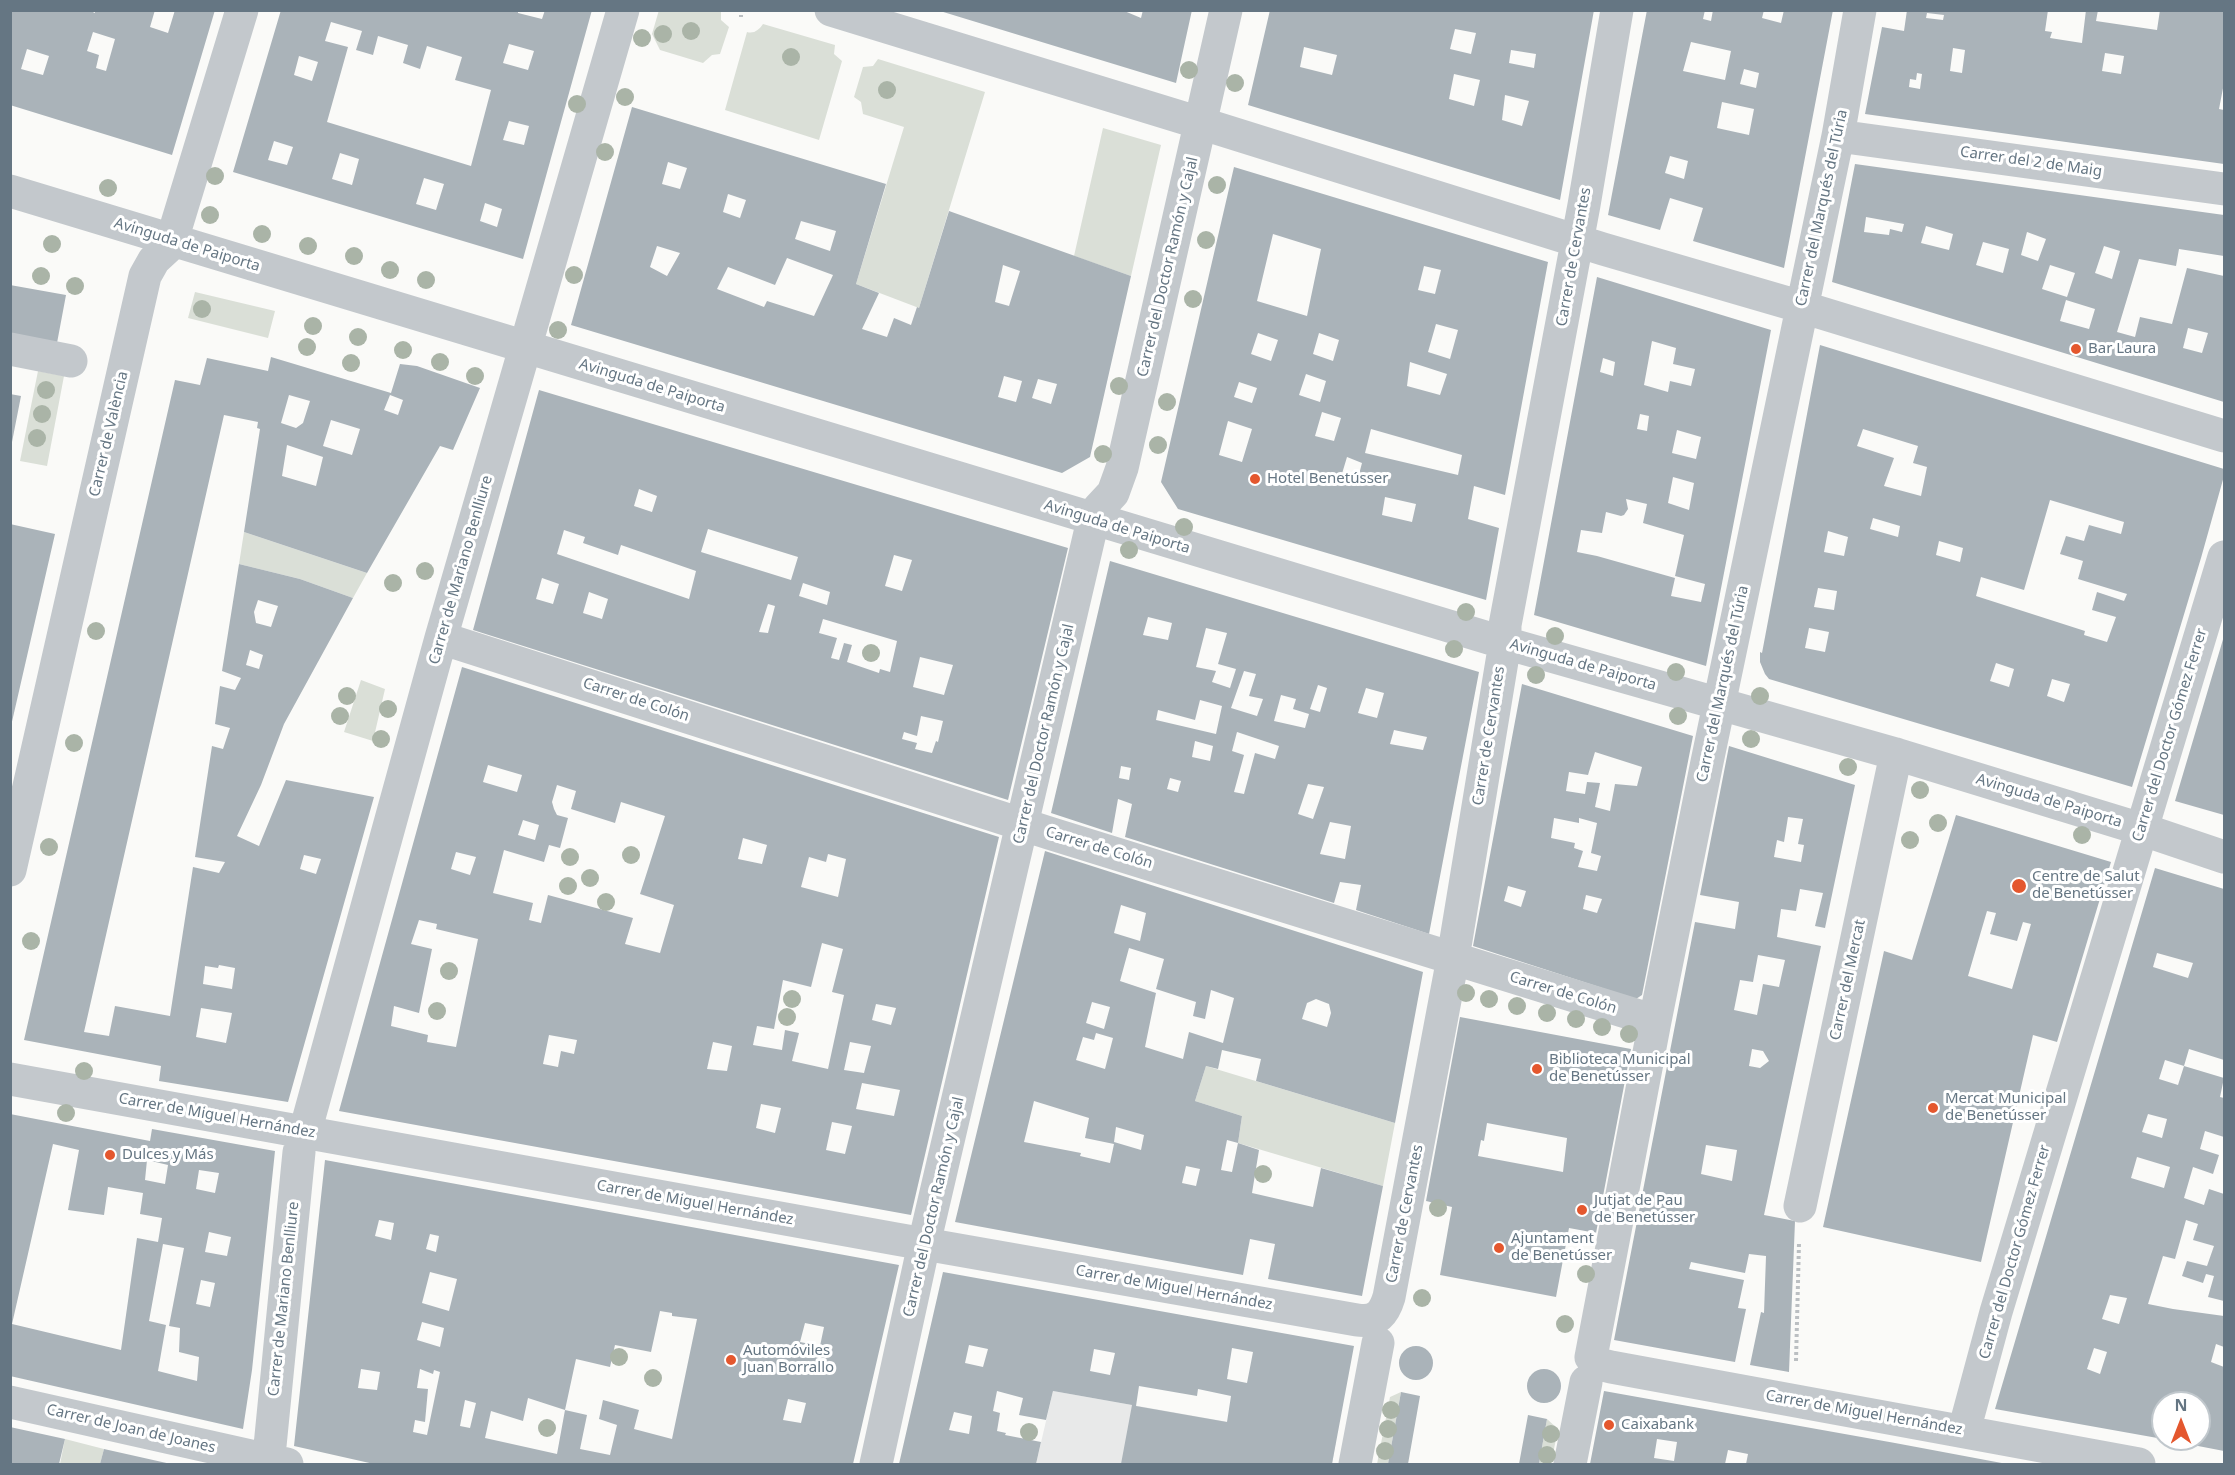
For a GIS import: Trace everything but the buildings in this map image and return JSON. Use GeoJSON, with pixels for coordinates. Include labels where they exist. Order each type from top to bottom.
{"type":"FeatureCollection","features":[{"type":"Feature","properties":{"kind":"street","name":"Carrer de València"},"geometry":{"type":"LineString","coordinates":[[10,870],[20,781],[145,276],[154,260],[167,249],[171,240],[243,10]]}},
{"type":"Feature","properties":{"kind":"street","name":"Carrer de Mariano Benlliure"},"geometry":{"type":"LineString","coordinates":[[278,1455],[302,1142],[441,638],[623,10]]}},
{"type":"Feature","properties":{"kind":"street"},"geometry":{"type":"LineString","coordinates":[[831,10],[1577,241],[2224,436]]}},
{"type":"Feature","properties":{"kind":"street","name":"Carrer del Doctor Ramón y Cajal"},"geometry":{"type":"LineString","coordinates":[[876,1464],[924,1244],[1094,520],[1099,508],[1113,493],[1122,468],[1226,10]]}},
{"type":"Feature","properties":{"kind":"street","name":"Carrer de Cervantes"},"geometry":{"type":"LineString","coordinates":[[1354,1464],[1379,1330],[1389,1297],[1453,958],[1505,643],[1505,625],[1577,241],[1617,10]]}},
{"type":"Feature","properties":{"kind":"street","name":"Carrer del Marqués del Túria"},"geometry":{"type":"LineString","coordinates":[[1570,1464],[1655,1021],[1838,136],[1860,10]]}},
{"type":"Feature","properties":{"kind":"street","name":"Carrer del 2 de Maig"},"geometry":{"type":"LineString","coordinates":[[1838,136],[2224,189]]}},
{"type":"Feature","properties":{"kind":"street","name":"Avinguda de Paiporta"},"geometry":{"type":"LineString","coordinates":[[10,191],[1505,643],[1896,753],[2224,857]]}},
{"type":"Feature","properties":{"kind":"street"},"geometry":{"type":"LineString","coordinates":[[10,349],[71,361]]}},
{"type":"Feature","properties":{"kind":"street","name":"Carrer del Doctor Gómez Ferrer"},"geometry":{"type":"LineString","coordinates":[[1964,1431],[1996,1312],[2224,557]]}},
{"type":"Feature","properties":{"kind":"street","name":"Carrer de Colón"},"geometry":{"type":"LineString","coordinates":[[441,638],[1023,824],[1655,1021]]}},
{"type":"Feature","properties":{"kind":"street","name":"Carrer del Mercat"},"geometry":{"type":"LineString","coordinates":[[1800,1206],[1896,753]]}},
{"type":"Feature","properties":{"kind":"street","name":"Carrer de Miguel Hernández"},"geometry":{"type":"LineString","coordinates":[[10,1079],[302,1142],[924,1244],[1365,1321],[1379,1330]]}},
{"type":"Feature","properties":{"kind":"street","name":"Carrer de Miguel Hernández"},"geometry":{"type":"LineString","coordinates":[[1589,1370],[1599,1364],[2139,1464]]}},
{"type":"Feature","properties":{"kind":"street","name":"Carrer de Joan de Joanes"},"geometry":{"type":"LineString","coordinates":[[10,1402],[278,1455]]}},
{"type":"Feature","properties":{"kind":"path"},"geometry":{"type":"LineString","coordinates":[[1796,1368],[1799,1241]]}},
{"type":"Feature","properties":{"kind":"shaded area"},"geometry":{"type":"Polygon","coordinates":[[[659,10],[721,11],[721,20],[729,27],[720,54],[712,55],[703,63],[660,50],[652,34],[659,10]]]}},
{"type":"Feature","properties":{"kind":"shaded area"},"geometry":{"type":"Polygon","coordinates":[[[763,24],[835,45],[834,54],[842,61],[819,140],[725,110],[747,32],[756,31],[763,24]]]}},
{"type":"Feature","properties":{"kind":"shaded area"},"geometry":{"type":"Polygon","coordinates":[[[878,59],[985,92],[919,308],[856,284],[904,127],[863,114],[861,102],[854,97],[863,67],[873,66],[878,59]]]}},
{"type":"Feature","properties":{"kind":"shaded area"},"geometry":{"type":"Polygon","coordinates":[[[1103,128],[1161,145],[1131,276],[1074,256],[1103,128]]]}},
{"type":"Feature","properties":{"kind":"shaded area"},"geometry":{"type":"Polygon","coordinates":[[[195,292],[275,311],[268,338],[188,318],[195,292]]]}},
{"type":"Feature","properties":{"kind":"shaded area"},"geometry":{"type":"Polygon","coordinates":[[[38,371],[64,376],[47,466],[20,461],[38,371]]]}},
{"type":"Feature","properties":{"kind":"shaded area"},"geometry":{"type":"Polygon","coordinates":[[[244,532],[367,573],[353,598],[300,579],[239,564],[244,532]]]}},
{"type":"Feature","properties":{"kind":"shaded area"},"geometry":{"type":"Polygon","coordinates":[[[361,680],[385,689],[373,741],[344,732],[361,680]]]}},
{"type":"Feature","properties":{"kind":"shaded area"},"geometry":{"type":"Polygon","coordinates":[[[1206,1066],[1395,1123],[1383,1186],[1238,1143],[1242,1116],[1195,1101],[1206,1066]]]}},
{"type":"Feature","properties":{"kind":"shaded area"},"geometry":{"type":"Polygon","coordinates":[[[1053,1391],[1336,1441],[1332,1464],[1036,1464],[1053,1391]]]}},
{"type":"Feature","properties":{"kind":"shaded area"},"geometry":{"type":"Polygon","coordinates":[[[1401,1392],[1388,1464],[1377,1464],[1390,1397],[1401,1392]]]}},
{"type":"Feature","properties":{"kind":"shaded area"},"geometry":{"type":"Polygon","coordinates":[[[1547,1419],[1558,1429],[1551,1464],[1539,1464],[1547,1419]]]}},
{"type":"Feature","properties":{"kind":"shaded area"},"geometry":{"type":"Polygon","coordinates":[[[65,1439],[104,1449],[100,1464],[60,1464],[65,1439]]]}},
{"type":"Feature","properties":{"kind":"place","name":"Bar Laura"},"geometry":{"type":"Point","coordinates":[2076,349]}},
{"type":"Feature","properties":{"kind":"place","name":"Hotel Benetússer"},"geometry":{"type":"Point","coordinates":[1255,479]}},
{"type":"Feature","properties":{"kind":"place","name":"Centre de Salut de Benetússer"},"geometry":{"type":"Point","coordinates":[2019,886]}},
{"type":"Feature","properties":{"kind":"place","name":"Biblioteca Municipal de Benetússer"},"geometry":{"type":"Point","coordinates":[1537,1069]}},
{"type":"Feature","properties":{"kind":"place","name":"Mercat Municipal de Benetússer"},"geometry":{"type":"Point","coordinates":[1933,1108]}},
{"type":"Feature","properties":{"kind":"place","name":"Dulces y Más"},"geometry":{"type":"Point","coordinates":[110,1155]}},
{"type":"Feature","properties":{"kind":"place","name":"Jutjat de Pau de Benetússer"},"geometry":{"type":"Point","coordinates":[1582,1210]}},
{"type":"Feature","properties":{"kind":"place","name":"Ajuntament de Benetússer"},"geometry":{"type":"Point","coordinates":[1499,1248]}},
{"type":"Feature","properties":{"kind":"place","name":"Automóviles Juan Borrallo"},"geometry":{"type":"Point","coordinates":[731,1360]}},
{"type":"Feature","properties":{"kind":"place","name":"Caixabank"},"geometry":{"type":"Point","coordinates":[1609,1425]}}]}
